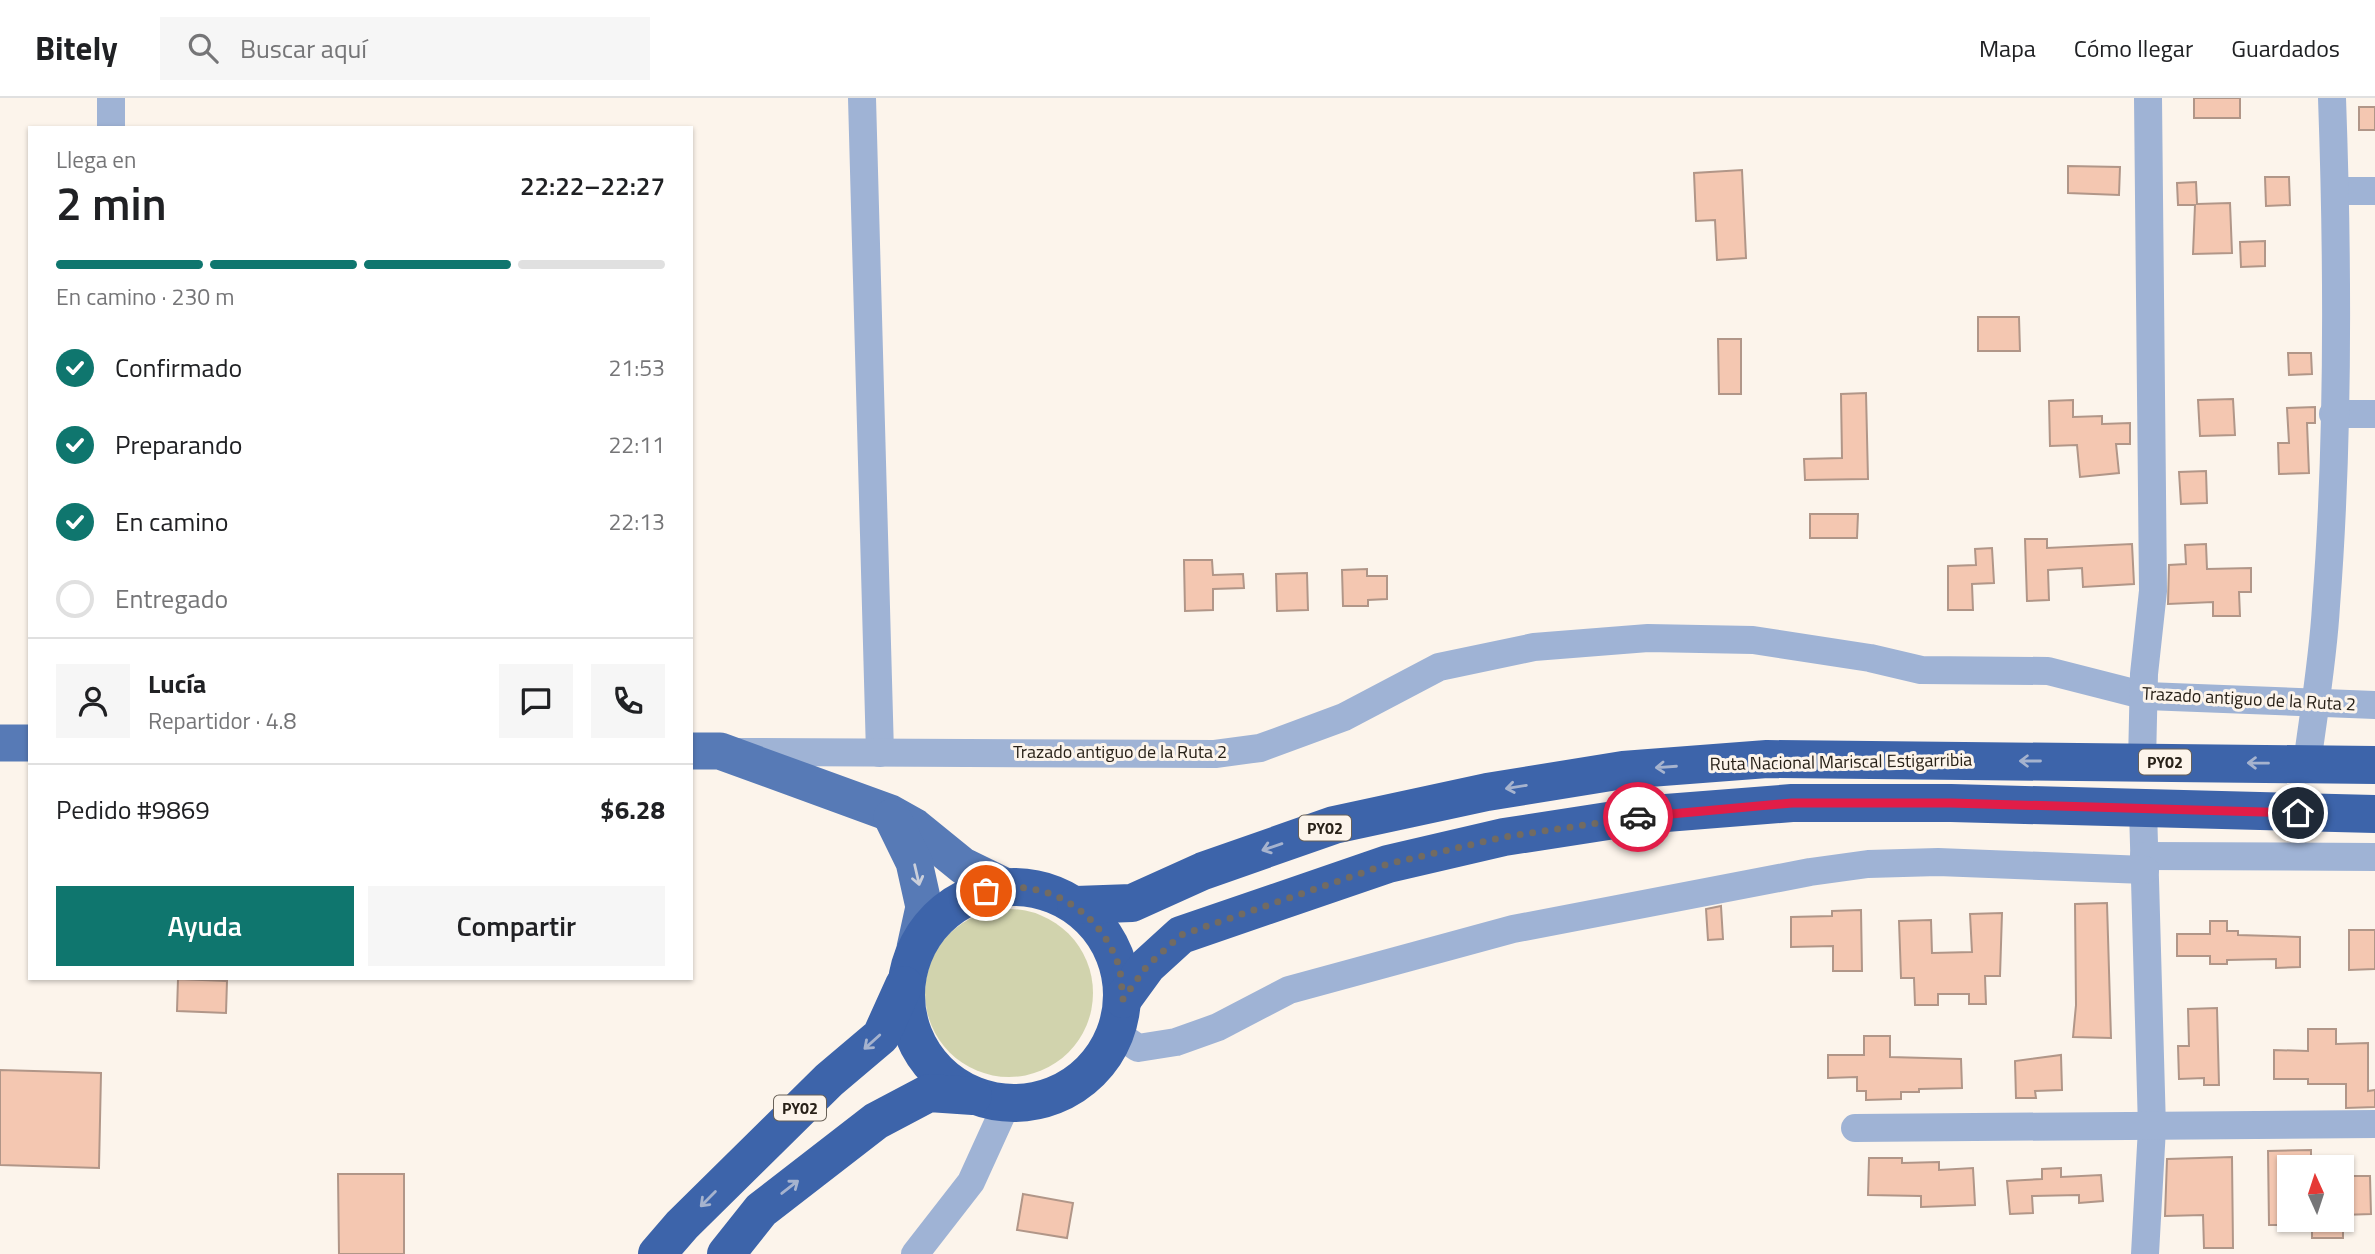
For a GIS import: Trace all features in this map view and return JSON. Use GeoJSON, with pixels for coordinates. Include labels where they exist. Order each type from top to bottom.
{"type":"FeatureCollection","features":[{"type":"Feature","properties":{"kind":"highway","name":"Ruta Nacional Mariscal Estigarribia"},"geometry":{"type":"LineString","coordinates":[[1076,905],[1132,903],[1203,871],[1334,825],[1487,792],[1623,770],[1767,759],[2375,765]]}},
{"type":"Feature","properties":{"kind":"highway"},"geometry":{"type":"LineString","coordinates":[[726,1254],[761,1210],[876,1121],[929,1093],[991,1100],[1042,1100],[1073,1086],[1099,1063],[1147,966],[1181,935],[1388,864],[1504,837],[1653,814],[1792,803],[1951,803],[2375,814]]}},
{"type":"Feature","properties":{"kind":"highway","name":"PY02"},"geometry":{"type":"LineString","coordinates":[[657,1254],[682,1225],[819,1089],[881,1035],[910,965],[937,917],[968,896],[1004,886],[1042,890],[1076,905],[1102,931],[1118,963],[1120,1016]]}},
{"type":"Feature","properties":{"kind":"highway","name":"PY02"},"geometry":{"type":"LineString","coordinates":[[910,965],[907,1018],[920,1051],[943,1078],[991,1100]]}},
{"type":"Feature","properties":{"kind":"main road"},"geometry":{"type":"LineString","coordinates":[[0,743],[28,743]]}},
{"type":"Feature","properties":{"kind":"main road","name":"PY02"},"geometry":{"type":"LineString","coordinates":[[706,751],[890,813],[915,827],[963,866],[1004,886]]}},
{"type":"Feature","properties":{"kind":"main road","name":"PY02"},"geometry":{"type":"LineString","coordinates":[[890,813],[914,862],[924,907],[910,965]]}},
{"type":"Feature","properties":{"kind":"street"},"geometry":{"type":"LineString","coordinates":[[111,98],[111,126]]}},
{"type":"Feature","properties":{"kind":"street"},"geometry":{"type":"LineString","coordinates":[[862,98],[880,752]]}},
{"type":"Feature","properties":{"kind":"street"},"geometry":{"type":"LineString","coordinates":[[2142,762],[2146,696],[2144,674],[2153,591],[2148,98]]}},
{"type":"Feature","properties":{"kind":"street"},"geometry":{"type":"LineString","coordinates":[[2308,764],[2326,607],[2333,414],[2335,191],[2332,98]]}},
{"type":"Feature","properties":{"kind":"street"},"geometry":{"type":"LineString","coordinates":[[2335,191],[2375,191]]}},
{"type":"Feature","properties":{"kind":"street"},"geometry":{"type":"LineString","coordinates":[[2333,414],[2375,414]]}},
{"type":"Feature","properties":{"kind":"street","name":"Trazado antiguo de la Ruta 2"},"geometry":{"type":"LineString","coordinates":[[706,751],[1215,754],[1260,748],[1343,717],[1439,667],[1534,647],[1648,638],[1754,640],[1870,658],[1921,670],[2048,671],[2146,696],[2375,705]]}},
{"type":"Feature","properties":{"kind":"street"},"geometry":{"type":"LineString","coordinates":[[2143,810],[2152,1128],[2145,1254]]}},
{"type":"Feature","properties":{"kind":"street"},"geometry":{"type":"LineString","coordinates":[[1120,1016],[1138,1048],[1176,1042],[1218,1027],[1289,990],[1500,933],[1810,872],[1868,864],[2144,863],[2375,856]]}},
{"type":"Feature","properties":{"kind":"street"},"geometry":{"type":"LineString","coordinates":[[915,1254],[971,1182],[991,1100]]}},
{"type":"Feature","properties":{"kind":"street"},"geometry":{"type":"LineString","coordinates":[[1854,1128],[2152,1128],[2375,1124]]}},
{"type":"Feature","properties":{"kind":"green space"},"geometry":{"type":"Polygon","coordinates":[[[1009,909],[1041,916],[1056,923],[1068,934],[1079,946],[1086,961],[1093,993],[1086,1025],[1079,1040],[1068,1052],[1056,1063],[1041,1070],[1009,1077],[977,1070],[962,1063],[950,1052],[939,1040],[932,1025],[925,993],[932,961],[939,946],[950,934],[962,923],[977,916],[1009,909]]]}},
{"type":"Feature","properties":{"kind":"building"},"geometry":{"type":"Polygon","coordinates":[[[2194,98],[2240,98],[2240,118],[2194,118],[2194,98]]]}},
{"type":"Feature","properties":{"kind":"building"},"geometry":{"type":"Polygon","coordinates":[[[2359,107],[2375,107],[2375,130],[2359,130],[2359,107]]]}},
{"type":"Feature","properties":{"kind":"building"},"geometry":{"type":"Polygon","coordinates":[[[2068,166],[2120,167],[2119,195],[2068,193],[2068,166]]]}},
{"type":"Feature","properties":{"kind":"building"},"geometry":{"type":"Polygon","coordinates":[[[1742,170],[1746,258],[1717,260],[1715,220],[1696,221],[1694,173],[1742,170]]]}},
{"type":"Feature","properties":{"kind":"building"},"geometry":{"type":"Polygon","coordinates":[[[2265,177],[2289,177],[2290,205],[2266,206],[2265,177]]]}},
{"type":"Feature","properties":{"kind":"building"},"geometry":{"type":"Polygon","coordinates":[[[2196,182],[2197,204],[2230,203],[2232,253],[2193,254],[2195,205],[2178,205],[2177,183],[2196,182]]]}},
{"type":"Feature","properties":{"kind":"building"},"geometry":{"type":"Polygon","coordinates":[[[2265,241],[2265,266],[2241,267],[2240,242],[2265,241]]]}},
{"type":"Feature","properties":{"kind":"building"},"geometry":{"type":"Polygon","coordinates":[[[1978,317],[2019,317],[2020,351],[1978,351],[1978,317]]]}},
{"type":"Feature","properties":{"kind":"building"},"geometry":{"type":"Polygon","coordinates":[[[1718,339],[1741,339],[1741,394],[1719,394],[1718,339]]]}},
{"type":"Feature","properties":{"kind":"building"},"geometry":{"type":"Polygon","coordinates":[[[2288,353],[2311,353],[2312,374],[2289,375],[2288,353]]]}},
{"type":"Feature","properties":{"kind":"building"},"geometry":{"type":"Polygon","coordinates":[[[1866,393],[1868,479],[1805,480],[1804,459],[1842,458],[1841,394],[1866,393]]]}},
{"type":"Feature","properties":{"kind":"building"},"geometry":{"type":"Polygon","coordinates":[[[2233,399],[2235,435],[2200,436],[2198,400],[2233,399]]]}},
{"type":"Feature","properties":{"kind":"building"},"geometry":{"type":"Polygon","coordinates":[[[2073,400],[2073,417],[2102,416],[2102,424],[2130,423],[2130,444],[2116,444],[2119,473],[2080,477],[2077,445],[2050,446],[2049,401],[2073,400]]]}},
{"type":"Feature","properties":{"kind":"building"},"geometry":{"type":"Polygon","coordinates":[[[2315,407],[2315,423],[2307,423],[2309,473],[2279,474],[2278,443],[2289,443],[2287,408],[2315,407]]]}},
{"type":"Feature","properties":{"kind":"building"},"geometry":{"type":"Polygon","coordinates":[[[2206,471],[2207,503],[2181,504],[2179,472],[2206,471]]]}},
{"type":"Feature","properties":{"kind":"building"},"geometry":{"type":"Polygon","coordinates":[[[1810,514],[1858,514],[1857,538],[1810,538],[1810,514]]]}},
{"type":"Feature","properties":{"kind":"building"},"geometry":{"type":"Polygon","coordinates":[[[2025,539],[2047,539],[2047,548],[2132,544],[2134,584],[2083,587],[2082,568],[2048,570],[2049,600],[2027,601],[2025,539]]]}},
{"type":"Feature","properties":{"kind":"building"},"geometry":{"type":"Polygon","coordinates":[[[2206,544],[2207,569],[2251,568],[2251,592],[2239,592],[2240,616],[2213,616],[2213,602],[2168,604],[2169,565],[2186,564],[2185,545],[2206,544]]]}},
{"type":"Feature","properties":{"kind":"building"},"geometry":{"type":"Polygon","coordinates":[[[1992,548],[1994,583],[1972,584],[1973,610],[1948,610],[1948,566],[1976,565],[1975,549],[1992,548]]]}},
{"type":"Feature","properties":{"kind":"building"},"geometry":{"type":"Polygon","coordinates":[[[1184,560],[1212,560],[1213,575],[1243,574],[1244,588],[1213,589],[1213,610],[1185,611],[1184,560]]]}},
{"type":"Feature","properties":{"kind":"building"},"geometry":{"type":"Polygon","coordinates":[[[1367,569],[1367,576],[1387,576],[1387,599],[1368,600],[1368,606],[1343,606],[1342,570],[1367,569]]]}},
{"type":"Feature","properties":{"kind":"building"},"geometry":{"type":"Polygon","coordinates":[[[1307,573],[1308,610],[1277,611],[1276,574],[1307,573]]]}},
{"type":"Feature","properties":{"kind":"building"},"geometry":{"type":"Polygon","coordinates":[[[2107,903],[2111,1038],[2073,1037],[2076,1005],[2075,904],[2107,903]]]}},
{"type":"Feature","properties":{"kind":"building"},"geometry":{"type":"Polygon","coordinates":[[[1721,906],[1723,939],[1708,940],[1706,909],[1721,906]]]}},
{"type":"Feature","properties":{"kind":"building"},"geometry":{"type":"Polygon","coordinates":[[[1861,910],[1862,971],[1833,971],[1833,946],[1791,947],[1791,917],[1832,916],[1832,911],[1861,910]]]}},
{"type":"Feature","properties":{"kind":"building"},"geometry":{"type":"Polygon","coordinates":[[[2002,913],[2000,976],[1985,976],[1986,1004],[1969,1004],[1969,994],[1938,994],[1938,1005],[1915,1005],[1914,978],[1901,978],[1899,921],[1931,920],[1932,953],[1972,952],[1970,914],[2002,913]]]}},
{"type":"Feature","properties":{"kind":"building"},"geometry":{"type":"Polygon","coordinates":[[[2210,921],[2227,921],[2227,931],[2238,931],[2238,935],[2300,937],[2300,967],[2276,968],[2276,959],[2227,960],[2227,964],[2210,964],[2210,956],[2177,956],[2177,934],[2210,934],[2210,921]]]}},
{"type":"Feature","properties":{"kind":"building"},"geometry":{"type":"Polygon","coordinates":[[[2349,930],[2375,930],[2375,969],[2349,970],[2349,930]]]}},
{"type":"Feature","properties":{"kind":"building"},"geometry":{"type":"Polygon","coordinates":[[[178,980],[227,981],[226,1013],[177,1011],[178,980]]]}},
{"type":"Feature","properties":{"kind":"building"},"geometry":{"type":"Polygon","coordinates":[[[2217,1008],[2219,1085],[2204,1085],[2204,1078],[2179,1079],[2178,1046],[2189,1046],[2188,1009],[2217,1008]]]}},
{"type":"Feature","properties":{"kind":"building"},"geometry":{"type":"Polygon","coordinates":[[[2308,1029],[2336,1029],[2336,1044],[2368,1043],[2368,1091],[2375,1090],[2375,1107],[2346,1108],[2346,1084],[2308,1084],[2308,1079],[2274,1079],[2274,1050],[2308,1051],[2308,1029]]]}},
{"type":"Feature","properties":{"kind":"building"},"geometry":{"type":"Polygon","coordinates":[[[1864,1036],[1890,1036],[1890,1057],[1961,1059],[1962,1088],[1919,1089],[1919,1092],[1901,1092],[1901,1099],[1866,1100],[1866,1091],[1857,1091],[1857,1077],[1828,1078],[1828,1055],[1864,1055],[1864,1036]]]}},
{"type":"Feature","properties":{"kind":"building"},"geometry":{"type":"Polygon","coordinates":[[[2061,1055],[2062,1090],[2035,1091],[2036,1098],[2016,1098],[2015,1061],[2061,1055]]]}},
{"type":"Feature","properties":{"kind":"building"},"geometry":{"type":"Polygon","coordinates":[[[0,1070],[101,1073],[99,1168],[0,1165],[0,1070]]]}},
{"type":"Feature","properties":{"kind":"building"},"geometry":{"type":"Polygon","coordinates":[[[2311,1150],[2311,1155],[2277,1155],[2277,1225],[2269,1225],[2268,1151],[2311,1150]]]}},
{"type":"Feature","properties":{"kind":"building"},"geometry":{"type":"Polygon","coordinates":[[[2232,1157],[2233,1248],[2204,1248],[2203,1215],[2165,1216],[2167,1159],[2232,1157]]]}},
{"type":"Feature","properties":{"kind":"building"},"geometry":{"type":"Polygon","coordinates":[[[1869,1158],[1902,1158],[1902,1163],[1939,1162],[1939,1170],[1973,1168],[1975,1205],[1921,1207],[1921,1196],[1868,1195],[1869,1158]]]}},
{"type":"Feature","properties":{"kind":"building"},"geometry":{"type":"Polygon","coordinates":[[[2061,1168],[2061,1177],[2101,1175],[2103,1201],[2079,1203],[2079,1195],[2032,1196],[2033,1213],[2010,1214],[2007,1181],[2042,1179],[2042,1169],[2061,1168]]]}},
{"type":"Feature","properties":{"kind":"building"},"geometry":{"type":"Polygon","coordinates":[[[338,1174],[404,1174],[404,1254],[339,1254],[338,1174]]]}},
{"type":"Feature","properties":{"kind":"building"},"geometry":{"type":"Polygon","coordinates":[[[2354,1176],[2370,1176],[2371,1214],[2354,1215],[2354,1176]]]}},
{"type":"Feature","properties":{"kind":"building"},"geometry":{"type":"Polygon","coordinates":[[[1023,1194],[1073,1203],[1067,1238],[1017,1230],[1023,1194]]]}},
{"type":"Feature","properties":{"kind":"building"},"geometry":{"type":"Polygon","coordinates":[[[2312,1232],[2343,1232],[2343,1238],[2312,1238],[2312,1232]]]}},
{"type":"Feature","properties":{"kind":"way so far"},"geometry":{"type":"LineString","coordinates":[[986,891],[1004,886],[1042,890],[1076,905],[1102,931],[1118,963],[1123,999],[1147,966],[1181,935],[1388,864],[1504,837],[1638,817]]}},
{"type":"Feature","properties":{"kind":"route"},"geometry":{"type":"LineString","coordinates":[[1638,817],[1792,803],[1951,803],[2298,813]]}}]}
